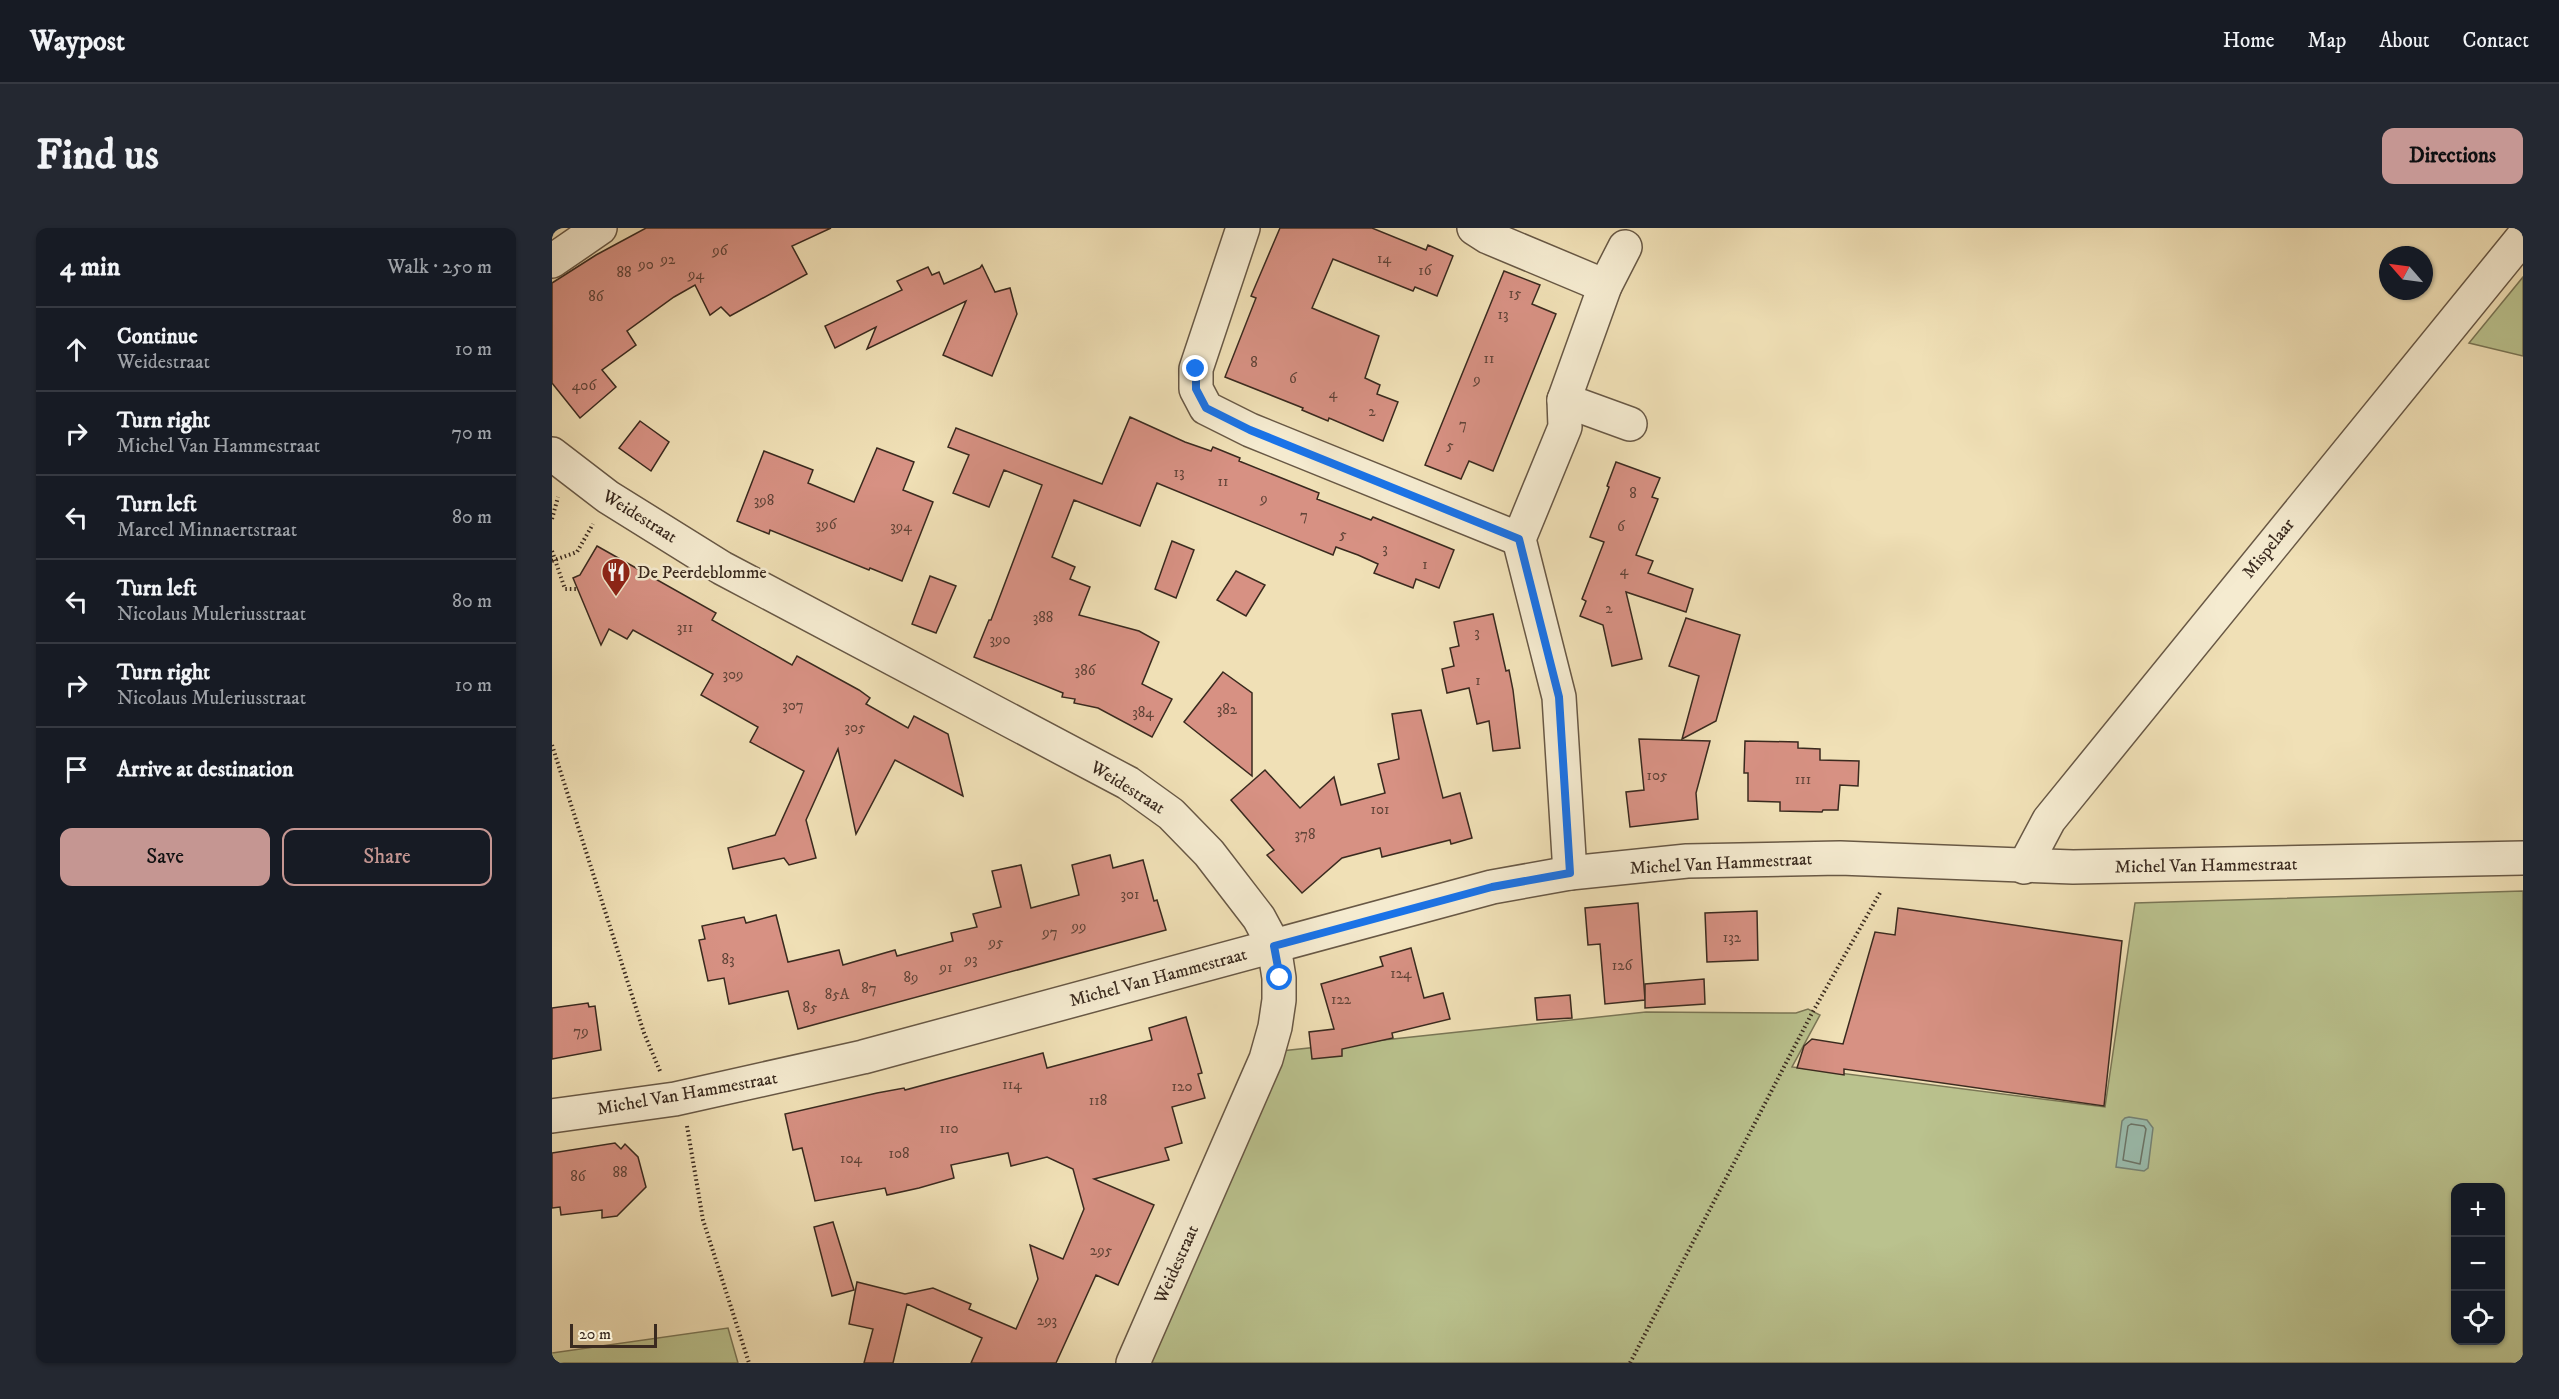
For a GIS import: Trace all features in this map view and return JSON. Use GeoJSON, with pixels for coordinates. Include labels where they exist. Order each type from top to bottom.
{"type":"FeatureCollection","features":[{"type":"Feature","properties":{"kind":"street"},"geometry":{"type":"LineString","coordinates":[[552,261],[600,228]]}},
{"type":"Feature","properties":{"kind":"street"},"geometry":{"type":"LineString","coordinates":[[1243,228],[1196,369],[1196,389],[1206,408],[1250,430],[1519,539]]}},
{"type":"Feature","properties":{"kind":"street"},"geometry":{"type":"LineString","coordinates":[[1474,228],[1488,237],[1605,286]]}},
{"type":"Feature","properties":{"kind":"street","name":"Mispelaar"},"geometry":{"type":"LineString","coordinates":[[2024,867],[2049,820],[2523,237]]}},
{"type":"Feature","properties":{"kind":"street"},"geometry":{"type":"LineString","coordinates":[[1570,873],[1559,697],[1519,539],[1565,427],[1564,400],[1605,286],[1625,247]]}},
{"type":"Feature","properties":{"kind":"street"},"geometry":{"type":"LineString","coordinates":[[1564,400],[1630,424]]}},
{"type":"Feature","properties":{"kind":"street","name":"Weidestraat"},"geometry":{"type":"LineString","coordinates":[[552,454],[608,497],[723,568],[1128,783],[1171,814],[1209,852],[1259,918],[1274,946],[1280,978],[1275,1027],[1266,1059],[1133,1363]]}},
{"type":"Feature","properties":{"kind":"street","name":"Michel Van Hammestraat"},"geometry":{"type":"LineString","coordinates":[[552,1116],[675,1098],[863,1058],[1492,887],[1570,873],[1687,861],[1840,858],[2024,867],[2523,858]]}},
{"type":"Feature","properties":{"kind":"path"},"geometry":{"type":"LineString","coordinates":[[553,560],[577,552],[608,497]]}},
{"type":"Feature","properties":{"kind":"path"},"geometry":{"type":"LineString","coordinates":[[552,551],[553,560],[565,589],[578,589]]}},
{"type":"Feature","properties":{"kind":"path"},"geometry":{"type":"LineString","coordinates":[[552,745],[644,1033],[688,1128],[711,1248],[748,1363]]}},
{"type":"Feature","properties":{"kind":"path"},"geometry":{"type":"LineString","coordinates":[[1630,1363],[1811,1015],[1898,861]]}},
{"type":"Feature","properties":{"kind":"green space"},"geometry":{"type":"Polygon","coordinates":[[[2523,277],[2523,356],[2469,343],[2523,277]]]}},
{"type":"Feature","properties":{"kind":"green space"},"geometry":{"type":"Polygon","coordinates":[[[2523,891],[2523,1363],[1145,1363],[1281,1051],[1646,1012],[1796,1013],[1808,1009],[1820,1015],[1792,1067],[2105,1107],[2135,903],[2523,891]]]}},
{"type":"Feature","properties":{"kind":"green space"},"geometry":{"type":"Polygon","coordinates":[[[728,1328],[738,1363],[552,1363],[552,1353],[728,1328]]]}},
{"type":"Feature","properties":{"kind":"water"},"geometry":{"type":"Polygon","coordinates":[[[2129,1117],[2147,1120],[2153,1128],[2148,1168],[2144,1171],[2116,1167],[2122,1121],[2129,1117]]]}},
{"type":"Feature","properties":{"kind":"building"},"geometry":{"type":"Polygon","coordinates":[[[646,228],[831,228],[792,246],[807,274],[730,316],[721,307],[710,315],[695,285],[674,297],[627,331],[636,345],[602,370],[616,387],[580,418],[552,383],[552,283],[596,255],[646,228]]]}},
{"type":"Feature","properties":{"kind":"building"},"geometry":{"type":"Polygon","coordinates":[[[1280,228],[1372,228],[1426,250],[1428,245],[1453,256],[1437,296],[1415,287],[1413,291],[1333,259],[1312,308],[1379,336],[1365,378],[1380,385],[1377,394],[1398,402],[1383,441],[1329,418],[1328,421],[1302,410],[1303,408],[1225,377],[1256,298],[1251,296],[1280,228]]]}},
{"type":"Feature","properties":{"kind":"building"},"geometry":{"type":"Polygon","coordinates":[[[982,265],[995,292],[1010,288],[1017,314],[992,376],[943,355],[966,301],[867,349],[876,327],[835,348],[825,326],[902,290],[897,281],[928,267],[932,275],[939,272],[944,284],[982,265]]]}},
{"type":"Feature","properties":{"kind":"building"},"geometry":{"type":"Polygon","coordinates":[[[1504,271],[1540,285],[1532,304],[1556,314],[1493,471],[1469,461],[1461,479],[1425,465],[1504,271]]]}},
{"type":"Feature","properties":{"kind":"building"},"geometry":{"type":"Polygon","coordinates":[[[1130,417],[1185,442],[1211,451],[1213,447],[1240,458],[1239,461],[1319,493],[1317,499],[1371,520],[1373,517],[1454,550],[1439,588],[1416,579],[1413,588],[1374,573],[1378,564],[1358,555],[1336,547],[1333,555],[1157,483],[1140,526],[1074,500],[1052,557],[1075,567],[1070,579],[1090,587],[1079,615],[1139,631],[1159,642],[1142,684],[1172,699],[1152,737],[1098,708],[1074,703],[1075,699],[1062,697],[1063,693],[974,657],[989,620],[991,620],[1042,485],[1004,470],[989,507],[953,493],[969,455],[948,447],[956,428],[1102,484],[1130,417]]]}},
{"type":"Feature","properties":{"kind":"building"},"geometry":{"type":"Polygon","coordinates":[[[640,421],[669,442],[651,471],[619,448],[640,421]]]}},
{"type":"Feature","properties":{"kind":"building"},"geometry":{"type":"Polygon","coordinates":[[[877,448],[914,462],[903,490],[933,502],[902,581],[770,530],[769,534],[737,521],[764,451],[813,470],[808,483],[854,502],[877,448]]]}},
{"type":"Feature","properties":{"kind":"building"},"geometry":{"type":"Polygon","coordinates":[[[1616,462],[1660,478],[1652,497],[1658,499],[1636,555],[1653,561],[1648,573],[1693,589],[1686,612],[1626,592],[1642,659],[1612,666],[1603,625],[1580,616],[1586,601],[1582,599],[1604,542],[1590,537],[1616,462]]]}},
{"type":"Feature","properties":{"kind":"building"},"geometry":{"type":"Polygon","coordinates":[[[1172,541],[1194,550],[1176,598],[1155,589],[1172,541]]]}},
{"type":"Feature","properties":{"kind":"building"},"geometry":{"type":"Polygon","coordinates":[[[597,546],[716,613],[712,620],[792,665],[797,656],[859,690],[870,698],[866,704],[908,728],[914,716],[948,734],[963,796],[895,760],[856,834],[838,749],[806,820],[816,858],[789,865],[784,858],[733,869],[728,848],[775,835],[804,771],[750,742],[758,727],[701,695],[713,674],[633,630],[627,639],[609,629],[601,645],[573,578],[580,575],[597,546]]]}},
{"type":"Feature","properties":{"kind":"building"},"geometry":{"type":"Polygon","coordinates":[[[1236,571],[1265,585],[1246,616],[1217,600],[1236,571]]]}},
{"type":"Feature","properties":{"kind":"building"},"geometry":{"type":"Polygon","coordinates":[[[930,576],[956,586],[936,633],[912,624],[930,576]]]}},
{"type":"Feature","properties":{"kind":"building"},"geometry":{"type":"Polygon","coordinates":[[[1493,614],[1506,671],[1509,670],[1520,748],[1493,751],[1489,721],[1477,724],[1469,688],[1447,693],[1442,669],[1454,666],[1450,648],[1459,646],[1454,622],[1493,614]]]}},
{"type":"Feature","properties":{"kind":"building"},"geometry":{"type":"Polygon","coordinates":[[[1686,618],[1740,635],[1716,721],[1682,739],[1699,676],[1669,666],[1686,618]]]}},
{"type":"Feature","properties":{"kind":"building"},"geometry":{"type":"Polygon","coordinates":[[[1223,672],[1252,693],[1252,776],[1184,722],[1223,672]]]}},
{"type":"Feature","properties":{"kind":"building"},"geometry":{"type":"Polygon","coordinates":[[[1421,710],[1443,798],[1460,793],[1472,838],[1451,844],[1450,840],[1382,857],[1380,848],[1342,858],[1302,893],[1267,855],[1274,850],[1231,800],[1265,770],[1300,808],[1334,777],[1341,805],[1385,793],[1378,764],[1399,759],[1392,714],[1421,710]]]}},
{"type":"Feature","properties":{"kind":"building"},"geometry":{"type":"Polygon","coordinates":[[[1639,739],[1710,741],[1696,793],[1698,819],[1630,827],[1626,792],[1644,790],[1639,739]]]}},
{"type":"Feature","properties":{"kind":"building"},"geometry":{"type":"Polygon","coordinates":[[[1745,741],[1798,742],[1798,748],[1820,749],[1820,760],[1859,761],[1858,786],[1840,785],[1838,810],[1780,811],[1780,802],[1748,801],[1748,773],[1744,773],[1745,741]]]}},
{"type":"Feature","properties":{"kind":"building"},"geometry":{"type":"Polygon","coordinates":[[[1110,855],[1113,868],[1143,860],[1154,901],[1157,900],[1166,930],[798,1029],[788,991],[729,1004],[724,978],[708,981],[699,940],[705,939],[702,926],[744,917],[746,923],[776,915],[788,962],[839,950],[843,965],[895,950],[897,956],[953,941],[951,933],[977,927],[973,914],[1001,907],[992,871],[1021,865],[1031,908],[1079,895],[1072,865],[1110,855]]]}},
{"type":"Feature","properties":{"kind":"building"},"geometry":{"type":"Polygon","coordinates":[[[1638,903],[1645,1000],[1605,1004],[1600,944],[1588,945],[1585,908],[1638,903]]]}},
{"type":"Feature","properties":{"kind":"building"},"geometry":{"type":"Polygon","coordinates":[[[1898,908],[2122,941],[2104,1106],[1844,1069],[1844,1075],[1797,1068],[1804,1046],[1812,1039],[1843,1044],[1875,932],[1895,935],[1898,908]]]}},
{"type":"Feature","properties":{"kind":"building"},"geometry":{"type":"Polygon","coordinates":[[[1757,911],[1758,960],[1707,962],[1705,913],[1757,911]]]}},
{"type":"Feature","properties":{"kind":"building"},"geometry":{"type":"Polygon","coordinates":[[[1411,948],[1424,998],[1443,993],[1450,1019],[1392,1033],[1393,1038],[1342,1049],[1342,1056],[1312,1059],[1309,1032],[1334,1029],[1321,984],[1383,966],[1380,957],[1411,948]]]}},
{"type":"Feature","properties":{"kind":"building"},"geometry":{"type":"Polygon","coordinates":[[[1704,979],[1705,1004],[1645,1008],[1645,984],[1704,979]]]}},
{"type":"Feature","properties":{"kind":"building"},"geometry":{"type":"Polygon","coordinates":[[[1570,995],[1572,1018],[1537,1020],[1535,998],[1570,995]]]}},
{"type":"Feature","properties":{"kind":"building"},"geometry":{"type":"Polygon","coordinates":[[[588,1003],[589,1007],[595,1006],[601,1050],[552,1059],[552,1008],[588,1003]]]}},
{"type":"Feature","properties":{"kind":"building"},"geometry":{"type":"Polygon","coordinates":[[[1186,1017],[1202,1073],[1198,1074],[1205,1098],[1172,1107],[1182,1143],[1165,1148],[1169,1160],[1094,1179],[1154,1205],[1118,1285],[1096,1275],[1056,1363],[971,1363],[982,1338],[907,1304],[893,1363],[864,1363],[873,1329],[849,1324],[857,1282],[905,1294],[933,1288],[971,1304],[969,1309],[1016,1329],[1038,1279],[1030,1245],[1063,1259],[1084,1209],[1073,1169],[1047,1157],[1011,1166],[1008,1153],[951,1165],[954,1178],[919,1188],[887,1195],[885,1188],[815,1201],[802,1148],[793,1150],[785,1114],[877,1093],[904,1088],[905,1090],[1043,1053],[1047,1068],[1152,1040],[1149,1028],[1186,1017]]]}},
{"type":"Feature","properties":{"kind":"building"},"geometry":{"type":"Polygon","coordinates":[[[615,1143],[621,1149],[625,1144],[638,1157],[646,1187],[617,1216],[602,1218],[602,1210],[561,1215],[560,1207],[552,1208],[552,1153],[615,1143]]]}},
{"type":"Feature","properties":{"kind":"building"},"geometry":{"type":"Polygon","coordinates":[[[833,1222],[854,1290],[832,1296],[814,1227],[833,1222]]]}},
{"type":"Feature","properties":{"kind":"place","name":"De Peerdeblomme"},"geometry":{"type":"Point","coordinates":[616,598]}},
{"type":"Feature","properties":{"kind":"route"},"geometry":{"type":"LineString","coordinates":[[1196,369],[1196,389],[1206,408],[1250,430],[1519,539],[1559,697],[1570,873],[1492,887],[1274,946],[1280,978]]}}]}
